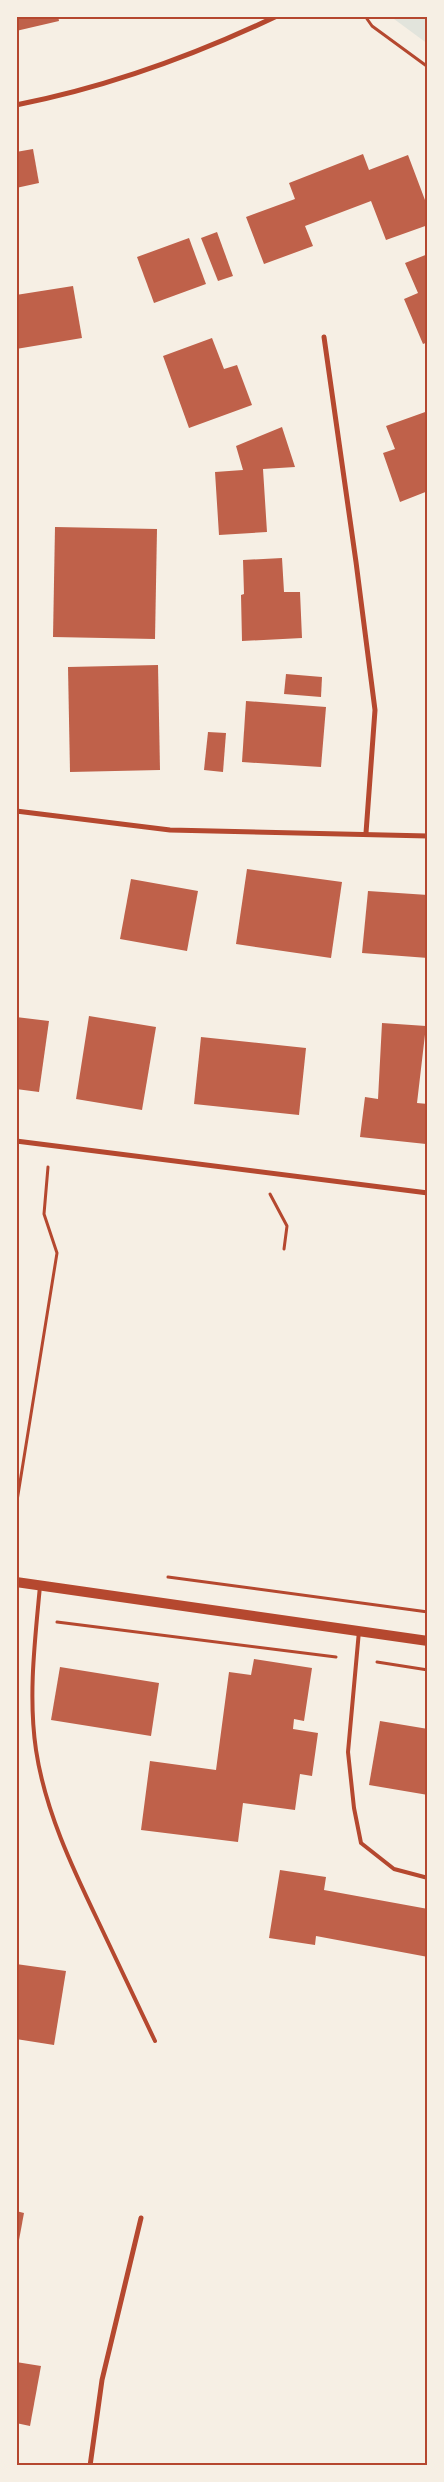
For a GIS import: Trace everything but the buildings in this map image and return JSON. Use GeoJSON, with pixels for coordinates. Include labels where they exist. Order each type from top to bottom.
{"type":"FeatureCollection","features":[{"type":"Feature","properties":{"kind":"main road"},"geometry":{"type":"LineString","coordinates":[[16,1582],[428,1641]]}},
{"type":"Feature","properties":{"kind":"street"},"geometry":{"type":"LineString","coordinates":[[16,105],[67,95],[142,73],[224,41],[277,16]]}},
{"type":"Feature","properties":{"kind":"street"},"geometry":{"type":"LineString","coordinates":[[324,338],[375,710],[366,833]]}},
{"type":"Feature","properties":{"kind":"street"},"geometry":{"type":"LineString","coordinates":[[16,811],[170,830],[366,833],[428,836]]}},
{"type":"Feature","properties":{"kind":"street"},"geometry":{"type":"LineString","coordinates":[[16,1141],[428,1193]]}},
{"type":"Feature","properties":{"kind":"street"},"geometry":{"type":"LineString","coordinates":[[90,2466],[102,2380],[141,2218]]}},
{"type":"Feature","properties":{"kind":"lane"},"geometry":{"type":"LineString","coordinates":[[40,1586],[33,1702],[36,1751],[55,1822],[75,1872],[155,2041]]}},
{"type":"Feature","properties":{"kind":"lane"},"geometry":{"type":"LineString","coordinates":[[359,1631],[348,1752],[354,1808],[361,1844],[394,1869],[428,1878]]}},
{"type":"Feature","properties":{"kind":"path"},"geometry":{"type":"LineString","coordinates":[[365,16],[372,26],[428,67]]}},
{"type":"Feature","properties":{"kind":"path"},"geometry":{"type":"LineString","coordinates":[[16,1507],[57,1253],[44,1214],[46,1177],[52,1146]]}},
{"type":"Feature","properties":{"kind":"path"},"geometry":{"type":"LineString","coordinates":[[257,1172],[287,1226],[284,1249]]}},
{"type":"Feature","properties":{"kind":"path"},"geometry":{"type":"LineString","coordinates":[[165,1577],[428,1612]]}},
{"type":"Feature","properties":{"kind":"path"},"geometry":{"type":"LineString","coordinates":[[37,1620],[428,1670]]}},
{"type":"Feature","properties":{"kind":"shaded area"},"geometry":{"type":"Polygon","coordinates":[[[390,16],[428,16],[428,44],[390,16]]]}}]}
